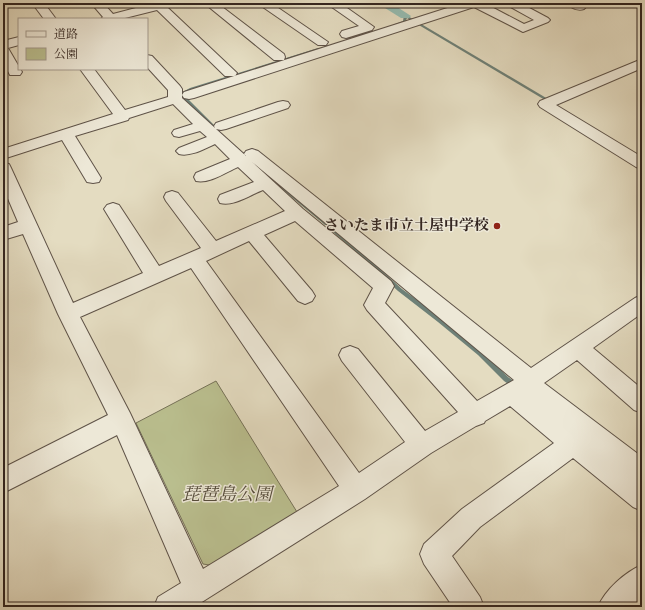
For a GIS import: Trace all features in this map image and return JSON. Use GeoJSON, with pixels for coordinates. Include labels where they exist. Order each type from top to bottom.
{"type":"FeatureCollection","features":[{"type":"Feature","properties":{"kind":"street"},"geometry":{"type":"LineString","coordinates":[[38,3],[49,18]]}},
{"type":"Feature","properties":{"kind":"street"},"geometry":{"type":"LineString","coordinates":[[97,3],[108,18]]}},
{"type":"Feature","properties":{"kind":"street"},"geometry":{"type":"LineString","coordinates":[[210,3],[279,57]]}},
{"type":"Feature","properties":{"kind":"street"},"geometry":{"type":"LineString","coordinates":[[263,3],[322,42]]}},
{"type":"Feature","properties":{"kind":"street"},"geometry":{"type":"LineString","coordinates":[[3,154],[123,116],[230,73],[368,27],[332,3]]}},
{"type":"Feature","properties":{"kind":"street"},"geometry":{"type":"LineString","coordinates":[[180,94],[474,3],[523,28],[544,20],[511,3]]}},
{"type":"Feature","properties":{"kind":"street"},"geometry":{"type":"LineString","coordinates":[[113,18],[162,4],[230,73]]}},
{"type":"Feature","properties":{"kind":"street"},"geometry":{"type":"LineString","coordinates":[[3,45],[18,41]]}},
{"type":"Feature","properties":{"kind":"street"},"geometry":{"type":"LineString","coordinates":[[3,50],[15,72]]}},
{"type":"Feature","properties":{"kind":"street"},"geometry":{"type":"LineString","coordinates":[[148,60],[219,132],[241,160],[298,213],[384,286],[374,305],[476,416]]}},
{"type":"Feature","properties":{"kind":"street"},"geometry":{"type":"LineString","coordinates":[[642,63],[551,102],[642,164]]}},
{"type":"Feature","properties":{"kind":"street"},"geometry":{"type":"LineString","coordinates":[[88,70],[123,116]]}},
{"type":"Feature","properties":{"kind":"street"},"geometry":{"type":"LineString","coordinates":[[180,94],[203,124],[239,143],[520,387],[573,443],[642,498]]}},
{"type":"Feature","properties":{"kind":"street"},"geometry":{"type":"LineString","coordinates":[[184,151],[219,132],[283,104]]}},
{"type":"Feature","properties":{"kind":"street"},"geometry":{"type":"LineString","coordinates":[[179,133],[203,124]]}},
{"type":"Feature","properties":{"kind":"street"},"geometry":{"type":"LineString","coordinates":[[66,134],[93,178]]}},
{"type":"Feature","properties":{"kind":"street"},"geometry":{"type":"LineString","coordinates":[[202,177],[241,160]]}},
{"type":"Feature","properties":{"kind":"street"},"geometry":{"type":"LineString","coordinates":[[3,168],[68,314],[122,420],[197,588]]}},
{"type":"Feature","properties":{"kind":"street"},"geometry":{"type":"LineString","coordinates":[[226,199],[265,182]]}},
{"type":"Feature","properties":{"kind":"street"},"geometry":{"type":"LineString","coordinates":[[172,197],[213,250]]}},
{"type":"Feature","properties":{"kind":"street"},"geometry":{"type":"LineString","coordinates":[[113,209],[155,276]]}},
{"type":"Feature","properties":{"kind":"street"},"geometry":{"type":"LineString","coordinates":[[68,314],[298,213]]}},
{"type":"Feature","properties":{"kind":"street"},"geometry":{"type":"LineString","coordinates":[[3,234],[29,225]]}},
{"type":"Feature","properties":{"kind":"street"},"geometry":{"type":"LineString","coordinates":[[252,233],[304,296]]}},
{"type":"Feature","properties":{"kind":"street"},"geometry":{"type":"LineString","coordinates":[[194,258],[356,490]]}},
{"type":"Feature","properties":{"kind":"street"},"geometry":{"type":"LineString","coordinates":[[168,607],[356,490],[422,445],[476,416],[642,303]]}},
{"type":"Feature","properties":{"kind":"street"},"geometry":{"type":"LineString","coordinates":[[577,347],[642,403]]}},
{"type":"Feature","properties":{"kind":"street"},"geometry":{"type":"LineString","coordinates":[[350,355],[422,445]]}},
{"type":"Feature","properties":{"kind":"street"},"geometry":{"type":"LineString","coordinates":[[520,387],[642,472]]}},
{"type":"Feature","properties":{"kind":"street"},"geometry":{"type":"LineString","coordinates":[[3,481],[122,420]]}},
{"type":"Feature","properties":{"kind":"street"},"geometry":{"type":"LineString","coordinates":[[470,607],[434,554],[471,518],[573,443]]}},
{"type":"Feature","properties":{"kind":"street"},"geometry":{"type":"LineString","coordinates":[[612,607],[642,579]]}},
{"type":"Feature","properties":{"kind":"green space","name":"琵琶島公園"},"geometry":{"type":"Polygon","coordinates":[[[216,381],[297,512],[215,566],[203,564],[136,423],[216,381]]]}},
{"type":"Feature","properties":{"kind":"waterway"},"geometry":{"type":"LineString","coordinates":[[383,3],[405,16]]}},
{"type":"Feature","properties":{"kind":"waterway"},"geometry":{"type":"LineString","coordinates":[[396,25],[404,22],[405,16],[551,102]]}},
{"type":"Feature","properties":{"kind":"waterway"},"geometry":{"type":"LineString","coordinates":[[217,130],[181,94],[191,89],[319,49]]}},
{"type":"Feature","properties":{"kind":"waterway"},"geometry":{"type":"LineString","coordinates":[[261,169],[327,224]]}},
{"type":"Feature","properties":{"kind":"waterway"},"geometry":{"type":"LineString","coordinates":[[335,231],[400,290],[480,353],[506,379],[516,386]]}},
{"type":"Feature","properties":{"kind":"place","name":"さいたま市立土屋中学校"},"geometry":{"type":"Point","coordinates":[497,226]}}]}
